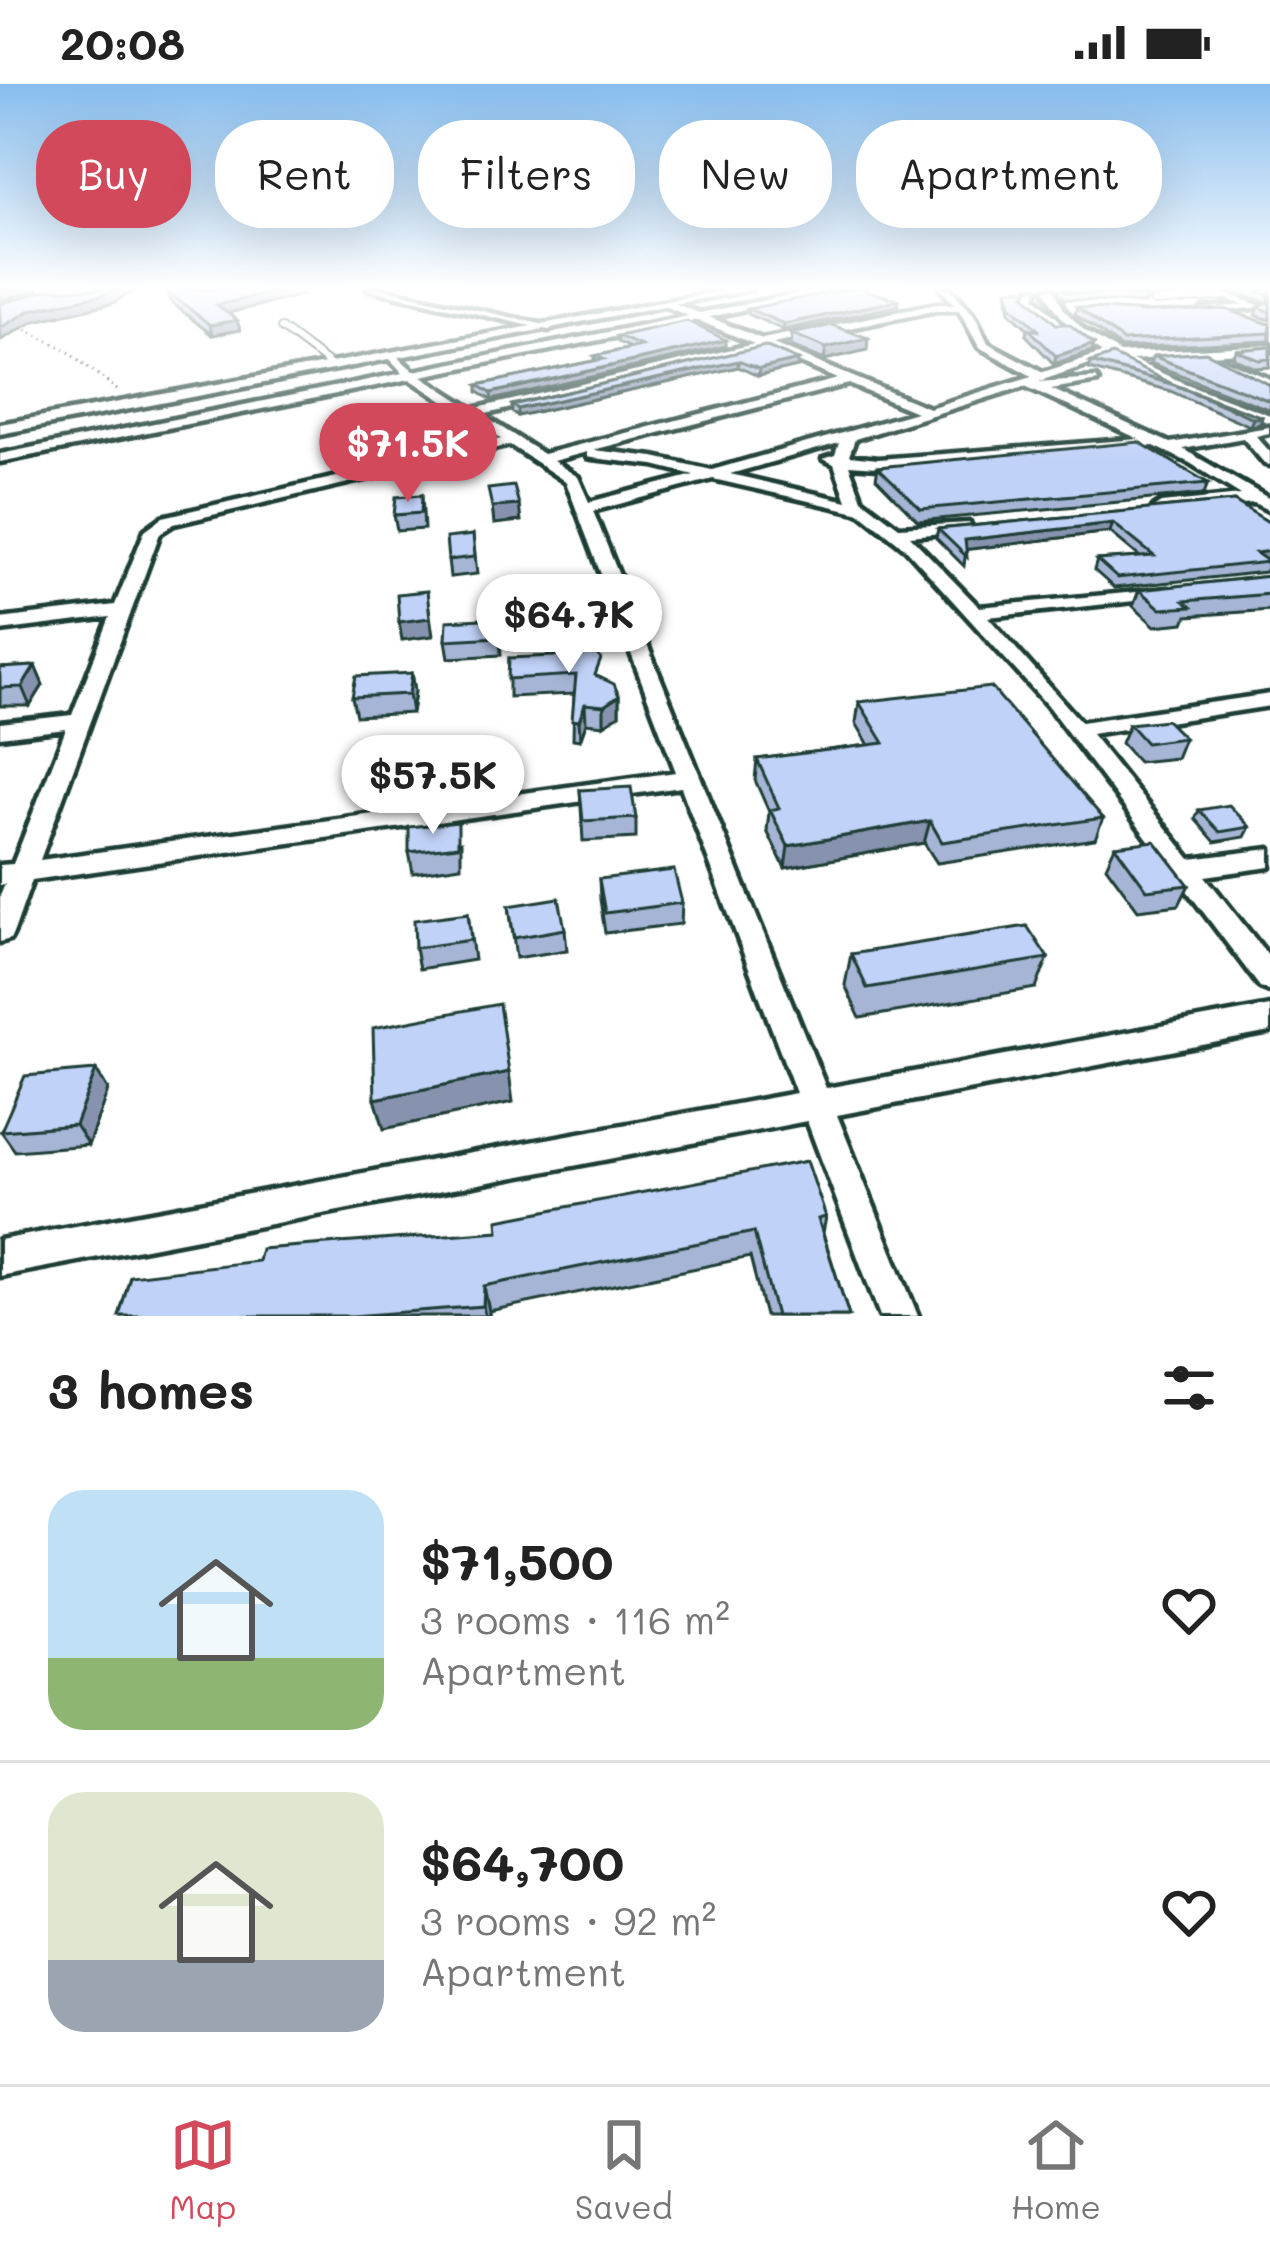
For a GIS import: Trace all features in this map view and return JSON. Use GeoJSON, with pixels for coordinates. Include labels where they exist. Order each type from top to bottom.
{"type":"FeatureCollection","features":[{"type":"Feature","properties":{"kind":"street"},"geometry":{"type":"LineString","coordinates":[[0,429],[444,346]]}},
{"type":"Feature","properties":{"kind":"street"},"geometry":{"type":"LineString","coordinates":[[0,458],[553,346]]}},
{"type":"Feature","properties":{"kind":"street"},"geometry":{"type":"LineString","coordinates":[[470,414],[752,346]]}},
{"type":"Feature","properties":{"kind":"street"},"geometry":{"type":"LineString","coordinates":[[768,346],[925,412]]}},
{"type":"Feature","properties":{"kind":"street"},"geometry":{"type":"LineString","coordinates":[[987,346],[1036,382],[1263,502]]}},
{"type":"Feature","properties":{"kind":"street"},"geometry":{"type":"LineString","coordinates":[[1095,346],[1106,356],[1244,409],[1267,425]]}},
{"type":"Feature","properties":{"kind":"street"},"geometry":{"type":"LineString","coordinates":[[586,508],[848,438],[1106,356],[1270,348]]}},
{"type":"Feature","properties":{"kind":"street"},"geometry":{"type":"LineString","coordinates":[[1203,353],[1270,384]]}},
{"type":"Feature","properties":{"kind":"street"},"geometry":{"type":"LineString","coordinates":[[393,356],[412,375],[509,441],[555,456],[633,458],[716,474],[863,509],[898,532],[977,613],[1077,729],[1270,979]]}},
{"type":"Feature","properties":{"kind":"street"},"geometry":{"type":"LineString","coordinates":[[555,456],[848,380]]}},
{"type":"Feature","properties":{"kind":"street"},"geometry":{"type":"LineString","coordinates":[[1036,382],[1092,381]]}},
{"type":"Feature","properties":{"kind":"street"},"geometry":{"type":"LineString","coordinates":[[1244,409],[1270,404]]}},
{"type":"Feature","properties":{"kind":"street"},"geometry":{"type":"LineString","coordinates":[[798,452],[878,463],[1160,445],[1246,433],[1267,425]]}},
{"type":"Feature","properties":{"kind":"street"},"geometry":{"type":"LineString","coordinates":[[1246,433],[1270,461]]}},
{"type":"Feature","properties":{"kind":"street"},"geometry":{"type":"LineString","coordinates":[[848,438],[840,460],[849,490],[863,509]]}},
{"type":"Feature","properties":{"kind":"street"},"geometry":{"type":"LineString","coordinates":[[0,931],[13,873],[82,721],[160,524],[509,441]]}},
{"type":"Feature","properties":{"kind":"street"},"geometry":{"type":"LineString","coordinates":[[555,456],[586,508],[898,1316]]}},
{"type":"Feature","properties":{"kind":"street"},"geometry":{"type":"LineString","coordinates":[[1149,509],[1263,502]]}},
{"type":"Feature","properties":{"kind":"street"},"geometry":{"type":"LineString","coordinates":[[898,532],[990,524]]}},
{"type":"Feature","properties":{"kind":"street"},"geometry":{"type":"LineString","coordinates":[[977,613],[1179,591]]}},
{"type":"Feature","properties":{"kind":"street"},"geometry":{"type":"LineString","coordinates":[[0,625],[123,610]]}},
{"type":"Feature","properties":{"kind":"street"},"geometry":{"type":"LineString","coordinates":[[1077,729],[1270,700]]}},
{"type":"Feature","properties":{"kind":"street"},"geometry":{"type":"LineString","coordinates":[[0,730],[82,721]]}},
{"type":"Feature","properties":{"kind":"street"},"geometry":{"type":"LineString","coordinates":[[13,873],[691,778]]}},
{"type":"Feature","properties":{"kind":"street"},"geometry":{"type":"LineString","coordinates":[[1186,869],[1270,858]]}},
{"type":"Feature","properties":{"kind":"street"},"geometry":{"type":"LineString","coordinates":[[0,1258],[1270,1019]]}},
{"type":"Feature","properties":{"kind":"lane"},"geometry":{"type":"LineString","coordinates":[[306,346],[333,367]]}},
{"type":"Feature","properties":{"kind":"path"},"geometry":{"type":"LineString","coordinates":[[59,346],[136,404]]}},
{"type":"Feature","properties":{"kind":"building"},"geometry":{"type":"Polygon","coordinates":[[[639,346],[697,346],[491,393],[478,385],[603,359],[595,356],[639,346]]]}},
{"type":"Feature","properties":{"kind":"building"},"geometry":{"type":"Polygon","coordinates":[[[763,346],[798,360],[759,369],[738,361],[518,409],[512,405],[763,346]]]}},
{"type":"Feature","properties":{"kind":"building"},"geometry":{"type":"Polygon","coordinates":[[[1046,346],[1086,346],[1056,356],[1046,346]]]}},
{"type":"Feature","properties":{"kind":"building"},"geometry":{"type":"Polygon","coordinates":[[[1270,347],[1270,359],[1259,360],[1236,350],[1270,347]]]}},
{"type":"Feature","properties":{"kind":"building"},"geometry":{"type":"Polygon","coordinates":[[[1206,352],[1270,385],[1270,401],[1153,356],[1206,352]]]}},
{"type":"Feature","properties":{"kind":"building"},"geometry":{"type":"Polygon","coordinates":[[[1112,355],[1173,384],[1091,362],[1112,355]]]}},
{"type":"Feature","properties":{"kind":"building"},"geometry":{"type":"Polygon","coordinates":[[[1178,386],[1262,417],[1253,418],[1178,386]]]}},
{"type":"Feature","properties":{"kind":"building"},"geometry":{"type":"Polygon","coordinates":[[[1139,442],[1208,483],[921,509],[878,467],[1139,442]]]}},
{"type":"Feature","properties":{"kind":"building"},"geometry":{"type":"Polygon","coordinates":[[[514,486],[519,505],[492,507],[488,489],[514,486]]]}},
{"type":"Feature","properties":{"kind":"building"},"geometry":{"type":"Polygon","coordinates":[[[422,495],[421,513],[394,515],[396,497],[422,495]]]}},
{"type":"Feature","properties":{"kind":"building"},"geometry":{"type":"Polygon","coordinates":[[[1234,501],[1270,523],[1270,551],[1256,553],[1269,562],[1117,578],[1097,560],[1154,556],[1113,523],[965,540],[967,557],[938,529],[1234,501]]]}},
{"type":"Feature","properties":{"kind":"building"},"geometry":{"type":"Polygon","coordinates":[[[473,535],[475,557],[448,560],[446,538],[473,535]]]}},
{"type":"Feature","properties":{"kind":"building"},"geometry":{"type":"Polygon","coordinates":[[[1270,576],[1270,594],[1184,601],[1191,607],[1161,609],[1139,590],[1270,576]]]}},
{"type":"Feature","properties":{"kind":"building"},"geometry":{"type":"Polygon","coordinates":[[[535,582],[543,603],[515,607],[508,585],[535,582]]]}},
{"type":"Feature","properties":{"kind":"building"},"geometry":{"type":"Polygon","coordinates":[[[427,591],[430,618],[399,622],[397,594],[427,591]]]}},
{"type":"Feature","properties":{"kind":"building"},"geometry":{"type":"Polygon","coordinates":[[[499,618],[499,637],[446,640],[447,621],[499,618]]]}},
{"type":"Feature","properties":{"kind":"building"},"geometry":{"type":"Polygon","coordinates":[[[571,648],[596,653],[601,659],[595,675],[614,684],[619,696],[604,706],[585,704],[579,721],[572,720],[576,675],[508,679],[509,658],[554,656],[571,648]]]}},
{"type":"Feature","properties":{"kind":"building"},"geometry":{"type":"Polygon","coordinates":[[[35,666],[22,687],[0,688],[0,668],[35,666]]]}},
{"type":"Feature","properties":{"kind":"building"},"geometry":{"type":"Polygon","coordinates":[[[412,673],[409,694],[352,697],[356,676],[412,673]]]}},
{"type":"Feature","properties":{"kind":"building"},"geometry":{"type":"Polygon","coordinates":[[[991,687],[1103,818],[942,842],[930,821],[788,846],[770,810],[779,808],[757,759],[884,743],[859,702],[991,687]]]}},
{"type":"Feature","properties":{"kind":"building"},"geometry":{"type":"Polygon","coordinates":[[[1166,720],[1184,738],[1146,743],[1129,724],[1166,720]]]}},
{"type":"Feature","properties":{"kind":"building"},"geometry":{"type":"Polygon","coordinates":[[[631,787],[636,818],[583,821],[580,790],[631,787]]]}},
{"type":"Feature","properties":{"kind":"building"},"geometry":{"type":"Polygon","coordinates":[[[1229,805],[1250,827],[1220,832],[1199,810],[1229,805]]]}},
{"type":"Feature","properties":{"kind":"building"},"geometry":{"type":"Polygon","coordinates":[[[458,822],[458,846],[409,852],[409,827],[458,822]]]}},
{"type":"Feature","properties":{"kind":"building"},"geometry":{"type":"Polygon","coordinates":[[[1155,841],[1189,885],[1147,890],[1115,846],[1155,841]]]}},
{"type":"Feature","properties":{"kind":"building"},"geometry":{"type":"Polygon","coordinates":[[[674,870],[682,903],[605,913],[599,879],[674,870]]]}},
{"type":"Feature","properties":{"kind":"building"},"geometry":{"type":"Polygon","coordinates":[[[559,898],[565,929],[514,938],[509,906],[559,898]]]}},
{"type":"Feature","properties":{"kind":"building"},"geometry":{"type":"Polygon","coordinates":[[[468,913],[471,940],[415,948],[414,920],[468,913]]]}},
{"type":"Feature","properties":{"kind":"building"},"geometry":{"type":"Polygon","coordinates":[[[1027,926],[1048,958],[867,988],[851,954],[1027,926]]]}},
{"type":"Feature","properties":{"kind":"building"},"geometry":{"type":"Polygon","coordinates":[[[499,1004],[509,1072],[375,1099],[373,1028],[499,1004]]]}},
{"type":"Feature","properties":{"kind":"building"},"geometry":{"type":"Polygon","coordinates":[[[96,1070],[75,1125],[1,1131],[25,1076],[96,1070]]]}},
{"type":"Feature","properties":{"kind":"building"},"geometry":{"type":"Polygon","coordinates":[[[807,1161],[826,1217],[818,1219],[849,1316],[776,1316],[754,1232],[484,1286],[483,1306],[352,1316],[119,1316],[130,1276],[258,1261],[261,1249],[499,1231],[498,1220],[807,1161]]]}}]}
